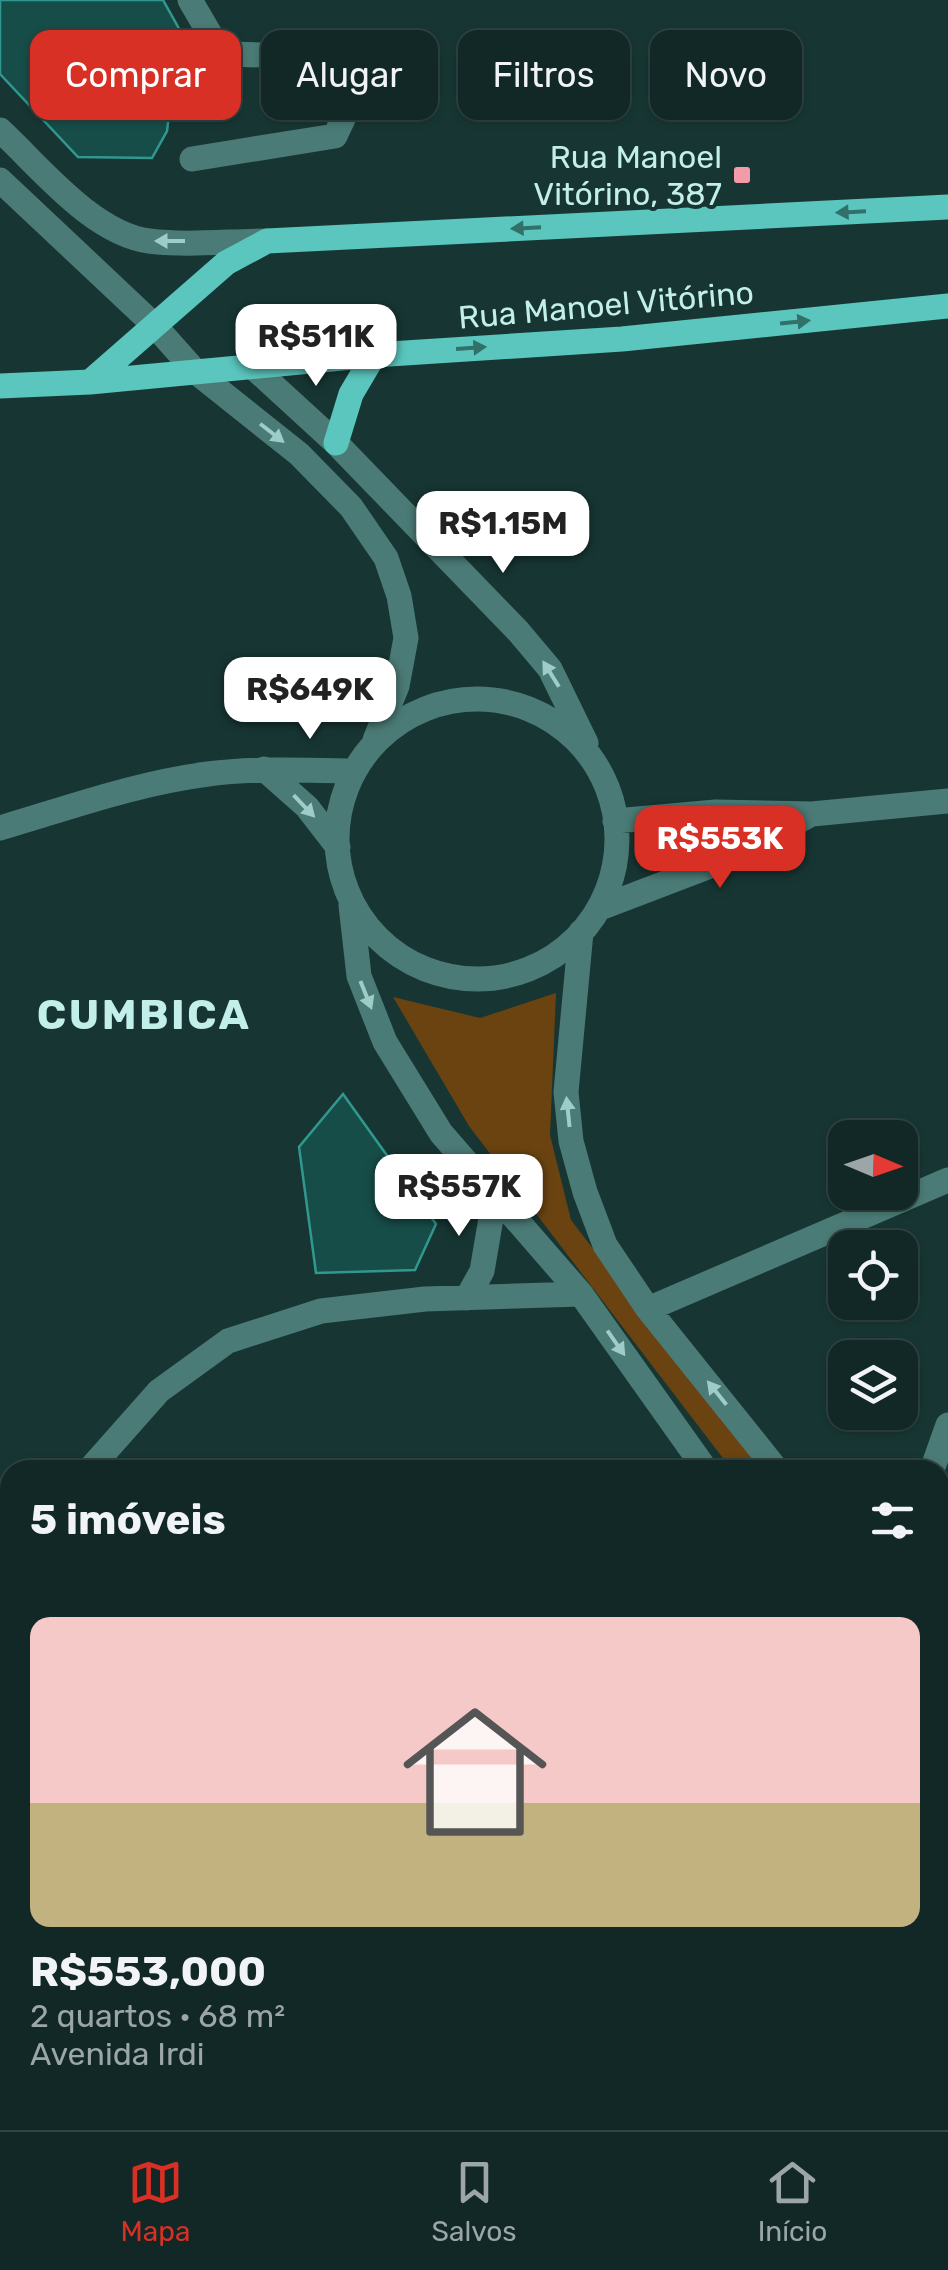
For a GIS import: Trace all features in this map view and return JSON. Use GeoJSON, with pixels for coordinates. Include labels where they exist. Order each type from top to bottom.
{"type":"FeatureCollection","features":[{"type":"Feature","properties":{"kind":"main road"},"geometry":{"type":"LineString","coordinates":[[90,382],[226,263],[267,241],[948,207]]}},
{"type":"Feature","properties":{"kind":"main road","name":"Rua Manoel Vitórino"},"geometry":{"type":"LineString","coordinates":[[0,386],[622,339],[948,306]]}},
{"type":"Feature","properties":{"kind":"main road"},"geometry":{"type":"LineString","coordinates":[[336,443],[351,394],[374,355]]}},
{"type":"Feature","properties":{"kind":"street"},"geometry":{"type":"LineString","coordinates":[[190,0],[218,48],[229,54],[291,56],[324,69],[344,98],[343,119],[335,136],[192,159]]}},
{"type":"Feature","properties":{"kind":"street"},"geometry":{"type":"LineString","coordinates":[[0,130],[88,213],[119,232],[148,241],[267,241]]}},
{"type":"Feature","properties":{"kind":"street"},"geometry":{"type":"LineString","coordinates":[[0,180],[154,326],[196,372],[299,454],[350,507],[386,558],[399,596],[406,638],[397,686],[372,745],[354,771],[339,816],[338,847],[350,900],[359,976],[385,1042],[441,1134],[581,1294],[699,1460]]}},
{"type":"Feature","properties":{"kind":"street"},"geometry":{"type":"LineString","coordinates":[[253,368],[336,443],[518,630],[550,669],[614,804],[618,853],[600,908],[569,946],[531,970],[480,981],[431,973],[394,952],[369,929],[350,900]]}},
{"type":"Feature","properties":{"kind":"street"},"geometry":{"type":"LineString","coordinates":[[372,745],[415,712],[458,699],[499,700],[541,713],[571,734],[594,761]]}},
{"type":"Feature","properties":{"kind":"street"},"geometry":{"type":"LineString","coordinates":[[0,828],[204,774],[264,769],[354,771]]}},
{"type":"Feature","properties":{"kind":"street"},"geometry":{"type":"LineString","coordinates":[[264,769],[307,807],[338,847]]}},
{"type":"Feature","properties":{"kind":"street"},"geometry":{"type":"LineString","coordinates":[[615,821],[716,812],[812,814],[948,802]]}},
{"type":"Feature","properties":{"kind":"street"},"geometry":{"type":"LineString","coordinates":[[600,908],[722,861],[812,814]]}},
{"type":"Feature","properties":{"kind":"street"},"geometry":{"type":"LineString","coordinates":[[580,932],[566,1092],[571,1141],[605,1245],[648,1309],[769,1460]]}},
{"type":"Feature","properties":{"kind":"street"},"geometry":{"type":"LineString","coordinates":[[648,1309],[948,1180]]}},
{"type":"Feature","properties":{"kind":"street"},"geometry":{"type":"LineString","coordinates":[[467,1298],[482,1271],[495,1195]]}},
{"type":"Feature","properties":{"kind":"street"},"geometry":{"type":"LineString","coordinates":[[98,1460],[159,1391],[228,1341],[322,1311],[426,1299],[581,1294]]}},
{"type":"Feature","properties":{"kind":"street"},"geometry":{"type":"LineString","coordinates":[[936,1460],[948,1425]]}},
{"type":"Feature","properties":{"kind":"shaded area"},"geometry":{"type":"Polygon","coordinates":[[[556,993],[550,1135],[571,1220],[754,1460],[724,1460],[469,1126],[393,997],[480,1018],[556,993]]]}},
{"type":"Feature","properties":{"kind":"building"},"geometry":{"type":"Polygon","coordinates":[[[0,0],[163,0],[180,30],[30,30],[30,106],[0,74],[0,0]]]}},
{"type":"Feature","properties":{"kind":"building"},"geometry":{"type":"Polygon","coordinates":[[[43,120],[168,120],[167,131],[152,158],[78,157],[43,120]]]}},
{"type":"Feature","properties":{"kind":"building"},"geometry":{"type":"Polygon","coordinates":[[[343,1094],[436,1224],[415,1270],[316,1273],[299,1147],[343,1094]]]}},
{"type":"Feature","properties":{"kind":"place","name":"Rua Manoel Vitórino, 387"},"geometry":{"type":"Point","coordinates":[742,175]}},
{"type":"Feature","properties":{"kind":"district","name":"CUMBICA"},"geometry":{"type":"Point","coordinates":[144,1015]}}]}
